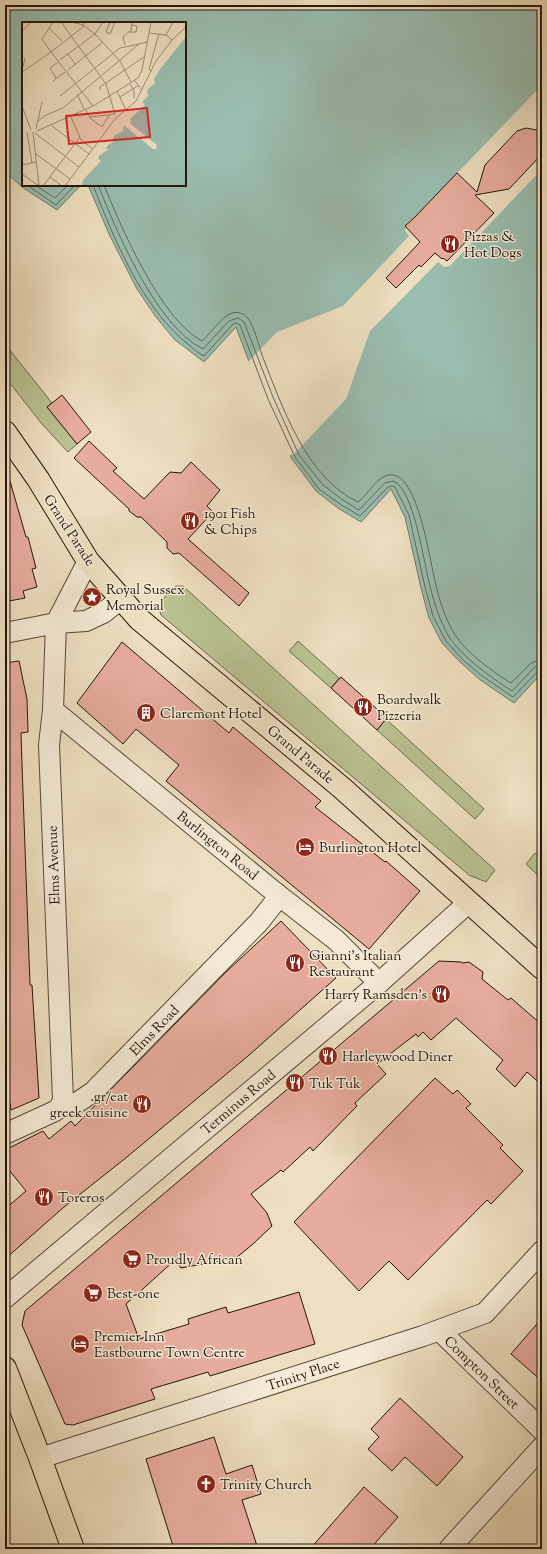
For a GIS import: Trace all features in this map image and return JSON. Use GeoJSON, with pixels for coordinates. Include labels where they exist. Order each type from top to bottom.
{"type":"FeatureCollection","features":[{"type":"Feature","properties":{"kind":"main road","name":"Grand Parade"},"geometry":{"type":"LineString","coordinates":[[5,432],[38,479],[88,561],[139,619],[342,788],[542,968]]}},
{"type":"Feature","properties":{"kind":"main road"},"geometry":{"type":"LineString","coordinates":[[5,1368],[73,1549]]}},
{"type":"Feature","properties":{"kind":"street"},"geometry":{"type":"LineString","coordinates":[[56,623],[88,561]]}},
{"type":"Feature","properties":{"kind":"street"},"geometry":{"type":"LineString","coordinates":[[5,633],[56,623],[86,621],[103,613],[121,599]]}},
{"type":"Feature","properties":{"kind":"street","name":"Elms Avenue"},"geometry":{"type":"LineString","coordinates":[[56,623],[53,710],[49,745],[63,1100],[60,1107]]}},
{"type":"Feature","properties":{"kind":"street","name":"Burlington Road"},"geometry":{"type":"LineString","coordinates":[[53,710],[202,839],[277,894],[336,940],[379,983]]}},
{"type":"Feature","properties":{"kind":"street","name":"Elms Road"},"geometry":{"type":"LineString","coordinates":[[5,1134],[55,1111],[60,1107],[75,1104],[93,1092],[259,922],[274,903],[277,894]]}},
{"type":"Feature","properties":{"kind":"street","name":"Terminus Road"},"geometry":{"type":"LineString","coordinates":[[5,1298],[379,983],[468,903]]}},
{"type":"Feature","properties":{"kind":"street","name":"Trinity Place"},"geometry":{"type":"LineString","coordinates":[[40,1458],[440,1331],[485,1313],[542,1251]]}},
{"type":"Feature","properties":{"kind":"street","name":"Compton Street"},"geometry":{"type":"LineString","coordinates":[[440,1331],[542,1430]]}},
{"type":"Feature","properties":{"kind":"street"},"geometry":{"type":"LineString","coordinates":[[449,1549],[542,1446]]}},
{"type":"Feature","properties":{"kind":"green space"},"geometry":{"type":"Polygon","coordinates":[[[5,344],[52,403],[47,407],[77,444],[68,452],[42,424],[5,377],[5,344]]]}},
{"type":"Feature","properties":{"kind":"green space"},"geometry":{"type":"Polygon","coordinates":[[[176,586],[183,586],[495,870],[486,882],[469,875],[161,615],[161,602],[176,586]]]}},
{"type":"Feature","properties":{"kind":"green space"},"geometry":{"type":"Polygon","coordinates":[[[298,641],[339,678],[331,688],[289,651],[298,641]]]}},
{"type":"Feature","properties":{"kind":"green space"},"geometry":{"type":"Polygon","coordinates":[[[386,719],[484,809],[475,819],[377,730],[386,719]]]}},
{"type":"Feature","properties":{"kind":"green space"},"geometry":{"type":"Polygon","coordinates":[[[535,853],[542,859],[542,879],[526,864],[535,853]]]}},
{"type":"Feature","properties":{"kind":"water"},"geometry":{"type":"Polygon","coordinates":[[[5,5],[542,5],[542,673],[514,703],[479,679],[442,643],[429,618],[405,517],[391,489],[361,522],[338,508],[316,491],[292,459],[264,401],[236,327],[204,362],[174,339],[156,317],[137,289],[110,236],[88,186],[186,186],[186,22],[22,22],[22,186],[80,186],[57,210],[25,189],[5,172],[5,5]]]}},
{"type":"Feature","properties":{"kind":"pier"},"geometry":{"type":"Polygon","coordinates":[[[542,85],[542,169],[450,266],[444,267],[438,262],[370,331],[346,399],[294,454],[288,456],[247,363],[277,332],[343,306],[409,236],[405,231],[407,224],[542,85]]]}},
{"type":"Feature","properties":{"kind":"building"},"geometry":{"type":"Polygon","coordinates":[[[526,128],[542,131],[542,154],[509,189],[475,195],[494,213],[447,261],[435,253],[421,267],[419,265],[396,288],[386,278],[420,242],[405,226],[457,173],[477,192],[485,165],[517,131],[526,128]]]}},
{"type":"Feature","properties":{"kind":"building"},"geometry":{"type":"Polygon","coordinates":[[[62,395],[91,432],[77,444],[47,407],[62,395]]]}},
{"type":"Feature","properties":{"kind":"building"},"geometry":{"type":"Polygon","coordinates":[[[89,441],[117,468],[113,471],[144,499],[170,472],[181,473],[191,462],[220,490],[207,506],[213,512],[188,539],[249,593],[239,606],[179,553],[173,554],[167,548],[167,542],[141,517],[137,517],[129,511],[129,509],[74,458],[89,441]]]}},
{"type":"Feature","properties":{"kind":"building"},"geometry":{"type":"Polygon","coordinates":[[[5,481],[10,481],[26,537],[28,537],[36,568],[32,569],[37,587],[23,591],[25,598],[9,601],[5,586],[5,481]]]}},
{"type":"Feature","properties":{"kind":"building","name":"Burlington Hotel"},"geometry":{"type":"Polygon","coordinates":[[[122,642],[229,733],[233,727],[321,801],[315,807],[385,862],[386,861],[420,891],[369,949],[166,781],[179,765],[136,729],[123,744],[77,703],[122,642]]]}},
{"type":"Feature","properties":{"kind":"building"},"geometry":{"type":"Polygon","coordinates":[[[19,661],[27,699],[28,732],[21,733],[30,985],[32,985],[39,1098],[11,1110],[5,1076],[5,663],[19,661]]]}},
{"type":"Feature","properties":{"kind":"building","name":"Boardwalk Pizzeria"},"geometry":{"type":"Polygon","coordinates":[[[341,677],[387,718],[377,730],[331,688],[341,677]]]}},
{"type":"Feature","properties":{"kind":"building"},"geometry":{"type":"Polygon","coordinates":[[[281,921],[336,978],[248,1056],[127,1157],[64,1207],[5,1259],[5,1209],[26,1191],[5,1165],[5,1150],[43,1131],[49,1139],[71,1121],[75,1126],[226,972],[281,921]]]}},
{"type":"Feature","properties":{"kind":"building"},"geometry":{"type":"Polygon","coordinates":[[[439,961],[469,962],[483,972],[482,979],[508,1000],[511,998],[542,1025],[542,1085],[527,1072],[515,1087],[496,1069],[503,1060],[456,1018],[431,1040],[423,1032],[418,1037],[416,1034],[377,1064],[386,1074],[355,1103],[357,1106],[313,1151],[310,1147],[283,1172],[281,1170],[251,1194],[267,1213],[272,1226],[253,1244],[236,1258],[181,1268],[175,1260],[126,1304],[139,1339],[189,1324],[188,1319],[226,1307],[228,1313],[299,1292],[315,1344],[210,1376],[208,1372],[151,1389],[155,1399],[73,1425],[65,1424],[22,1325],[25,1311],[439,961]]]}},
{"type":"Feature","properties":{"kind":"building"},"geometry":{"type":"Polygon","coordinates":[[[435,1078],[453,1094],[457,1090],[471,1104],[466,1108],[503,1145],[500,1148],[523,1171],[491,1204],[487,1200],[408,1280],[389,1261],[359,1291],[294,1222],[435,1078]]]}},
{"type":"Feature","properties":{"kind":"building"},"geometry":{"type":"Polygon","coordinates":[[[542,1318],[542,1381],[511,1354],[542,1318]]]}},
{"type":"Feature","properties":{"kind":"building"},"geometry":{"type":"Polygon","coordinates":[[[400,1398],[463,1457],[437,1486],[405,1457],[392,1471],[368,1449],[379,1437],[371,1429],[400,1398]]]}},
{"type":"Feature","properties":{"kind":"building","name":"Trinity Church"},"geometry":{"type":"Polygon","coordinates":[[[214,1437],[226,1474],[252,1465],[261,1494],[242,1500],[258,1549],[174,1549],[146,1459],[214,1437]]]}},
{"type":"Feature","properties":{"kind":"building"},"geometry":{"type":"Polygon","coordinates":[[[364,1487],[398,1517],[370,1549],[310,1549],[364,1487]]]}},
{"type":"Feature","properties":{"kind":"place","name":"Pizzas & Hot Dogs"},"geometry":{"type":"Point","coordinates":[450,244]}},
{"type":"Feature","properties":{"kind":"place","name":"1901 Fish & Chips"},"geometry":{"type":"Point","coordinates":[190,521]}},
{"type":"Feature","properties":{"kind":"place","name":"Royal Sussex Memorial"},"geometry":{"type":"Point","coordinates":[92,597]}},
{"type":"Feature","properties":{"kind":"place","name":"Boardwalk Pizzeria"},"geometry":{"type":"Point","coordinates":[363,707]}},
{"type":"Feature","properties":{"kind":"place","name":"Claremont Hotel"},"geometry":{"type":"Point","coordinates":[146,713]}},
{"type":"Feature","properties":{"kind":"place","name":"Burlington Hotel"},"geometry":{"type":"Point","coordinates":[305,847]}},
{"type":"Feature","properties":{"kind":"place","name":"Gianni's Italian Restaurant"},"geometry":{"type":"Point","coordinates":[295,963]}},
{"type":"Feature","properties":{"kind":"place","name":"Harry Ramsden's"},"geometry":{"type":"Point","coordinates":[441,994]}},
{"type":"Feature","properties":{"kind":"place","name":"Harleywood Diner"},"geometry":{"type":"Point","coordinates":[328,1056]}},
{"type":"Feature","properties":{"kind":"place","name":"Tuk Tuk"},"geometry":{"type":"Point","coordinates":[295,1083]}},
{"type":"Feature","properties":{"kind":"place","name":".gr/eat greek cuisine"},"geometry":{"type":"Point","coordinates":[142,1104]}},
{"type":"Feature","properties":{"kind":"place","name":"Toreros"},"geometry":{"type":"Point","coordinates":[44,1197]}},
{"type":"Feature","properties":{"kind":"place","name":"Proudly African"},"geometry":{"type":"Point","coordinates":[132,1259]}},
{"type":"Feature","properties":{"kind":"place","name":"Best-one"},"geometry":{"type":"Point","coordinates":[93,1293]}},
{"type":"Feature","properties":{"kind":"place","name":"Premier Inn Eastbourne Town Centre"},"geometry":{"type":"Point","coordinates":[80,1344]}},
{"type":"Feature","properties":{"kind":"place","name":"Trinity Church"},"geometry":{"type":"Point","coordinates":[206,1484]}}]}
